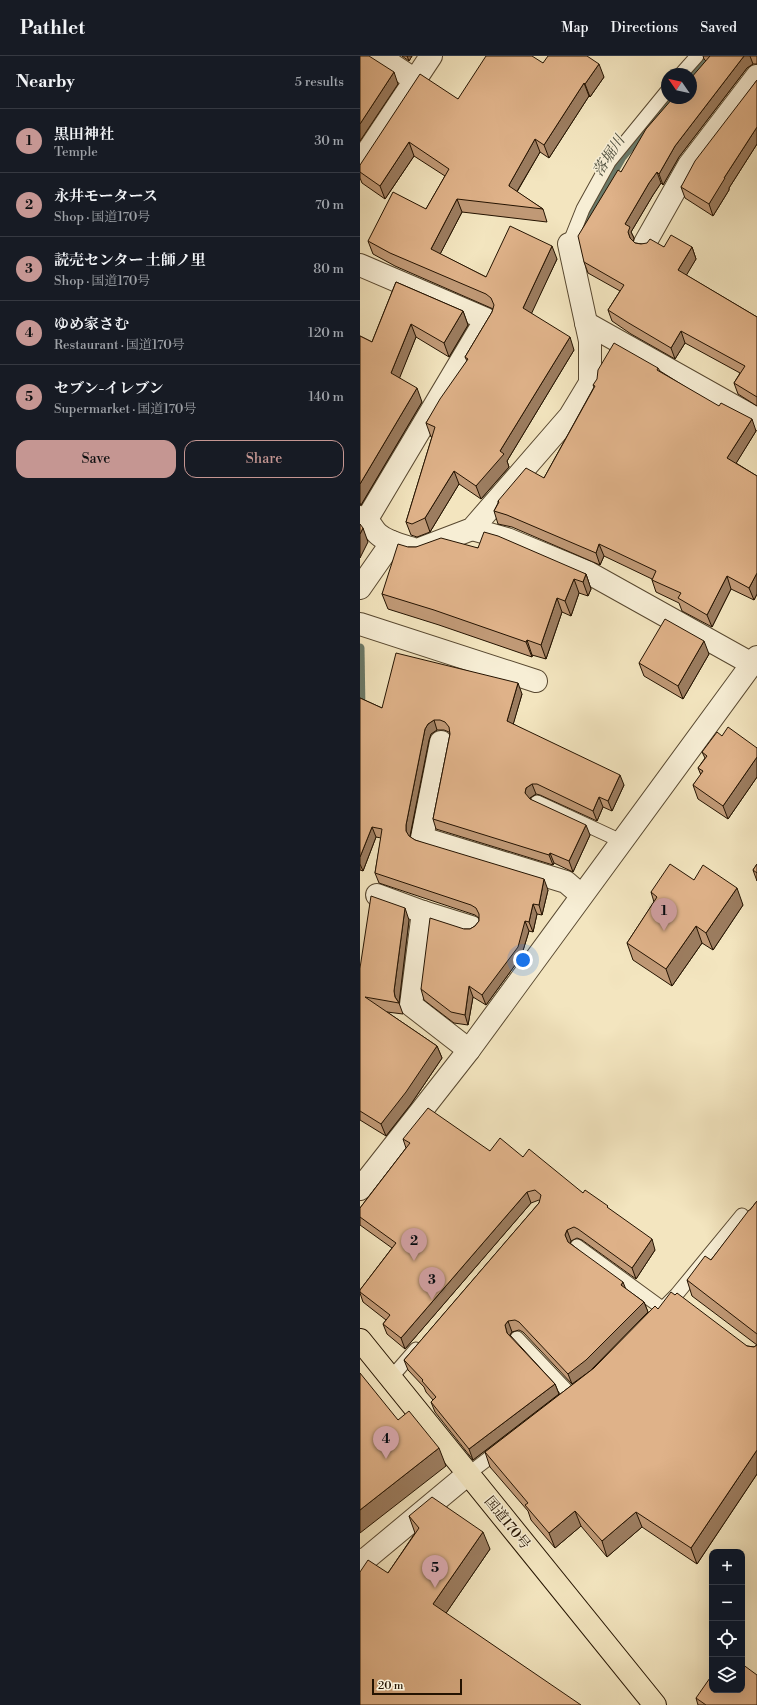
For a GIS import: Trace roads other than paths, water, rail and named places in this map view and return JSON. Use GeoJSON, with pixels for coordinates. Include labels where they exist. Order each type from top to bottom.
{"type":"FeatureCollection","features":[{"type":"Feature","properties":{"kind":"highway","name":"国道170号"},"geometry":{"type":"LineString","coordinates":[[360,1340],[655,1705]]}},
{"type":"Feature","properties":{"kind":"street"},"geometry":{"type":"LineString","coordinates":[[379,56],[415,80]]}},
{"type":"Feature","properties":{"kind":"street"},"geometry":{"type":"LineString","coordinates":[[360,163],[431,56]]}},
{"type":"Feature","properties":{"kind":"street"},"geometry":{"type":"LineString","coordinates":[[645,243],[689,165],[757,76]]}},
{"type":"Feature","properties":{"kind":"street"},"geometry":{"type":"LineString","coordinates":[[360,265],[486,319],[364,518],[378,534],[392,542],[417,550],[472,529],[570,416],[590,383],[590,341],[569,244]]}},
{"type":"Feature","properties":{"kind":"street"},"geometry":{"type":"LineString","coordinates":[[586,323],[757,419]]}},
{"type":"Feature","properties":{"kind":"street"},"geometry":{"type":"LineString","coordinates":[[360,1189],[469,1050],[754,660],[589,573],[507,539],[472,529]]}},
{"type":"Feature","properties":{"kind":"street"},"geometry":{"type":"LineString","coordinates":[[360,588],[392,542]]}},
{"type":"Feature","properties":{"kind":"street"},"geometry":{"type":"LineString","coordinates":[[360,624],[536,680]]}},
{"type":"Feature","properties":{"kind":"street"},"geometry":{"type":"LineString","coordinates":[[441,742],[422,838],[566,882],[581,895]]}},
{"type":"Feature","properties":{"kind":"street"},"geometry":{"type":"LineString","coordinates":[[377,895],[423,912],[471,927]]}},
{"type":"Feature","properties":{"kind":"street"},"geometry":{"type":"LineString","coordinates":[[423,912],[411,1005],[469,1050]]}},
{"type":"Feature","properties":{"kind":"street"},"geometry":{"type":"LineString","coordinates":[[360,1561],[367,1558],[468,1474]]}},
{"type":"Feature","properties":{"kind":"lane"},"geometry":{"type":"LineString","coordinates":[[687,68],[697,56]]}},
{"type":"Feature","properties":{"kind":"lane"},"geometry":{"type":"LineString","coordinates":[[569,244],[583,209],[609,162],[661,98]]}},
{"type":"Feature","properties":{"kind":"lane"},"geometry":{"type":"LineString","coordinates":[[537,802],[621,841]]}},
{"type":"Feature","properties":{"kind":"lane"},"geometry":{"type":"LineString","coordinates":[[652,1319],[677,1294],[742,1215]]}},
{"type":"Feature","properties":{"kind":"lane"},"geometry":{"type":"LineString","coordinates":[[577,1246],[662,1308]]}},
{"type":"Feature","properties":{"kind":"lane"},"geometry":{"type":"LineString","coordinates":[[677,1294],[689,1303]]}},
{"type":"Feature","properties":{"kind":"lane"},"geometry":{"type":"LineString","coordinates":[[390,1379],[426,1338]]}},
{"type":"Feature","properties":{"kind":"lane"},"geometry":{"type":"LineString","coordinates":[[517,1338],[571,1395]]}},
{"type":"Feature","properties":{"kind":"lane"},"geometry":{"type":"LineString","coordinates":[[559,1404],[583,1386]]}},
{"type":"Feature","properties":{"kind":"lane"},"geometry":{"type":"LineString","coordinates":[[468,1474],[510,1442]]}},
{"type":"Feature","properties":{"kind":"waterway","name":"落堀川"},"geometry":{"type":"LineString","coordinates":[[697,69],[708,56]]}},
{"type":"Feature","properties":{"kind":"waterway","name":"落堀川"},"geometry":{"type":"LineString","coordinates":[[579,236],[595,204],[622,157],[667,104]]}},
{"type":"Feature","properties":{"kind":"waterway","name":"落堀川"},"geometry":{"type":"LineString","coordinates":[[360,648],[361,710]]}},
{"type":"Feature","properties":{"kind":"place","name":"黒田神社"},"geometry":{"type":"Point","coordinates":[664,931]}},
{"type":"Feature","properties":{"kind":"place","name":"永井モータース"},"geometry":{"type":"Point","coordinates":[414,1261]}},
{"type":"Feature","properties":{"kind":"place","name":"読売センター 土師ノ里"},"geometry":{"type":"Point","coordinates":[432,1300]}},
{"type":"Feature","properties":{"kind":"place","name":"ゆめ家さむ"},"geometry":{"type":"Point","coordinates":[386,1459]}},
{"type":"Feature","properties":{"kind":"place","name":"セブン-イレブン"},"geometry":{"type":"Point","coordinates":[435,1588]}}]}
